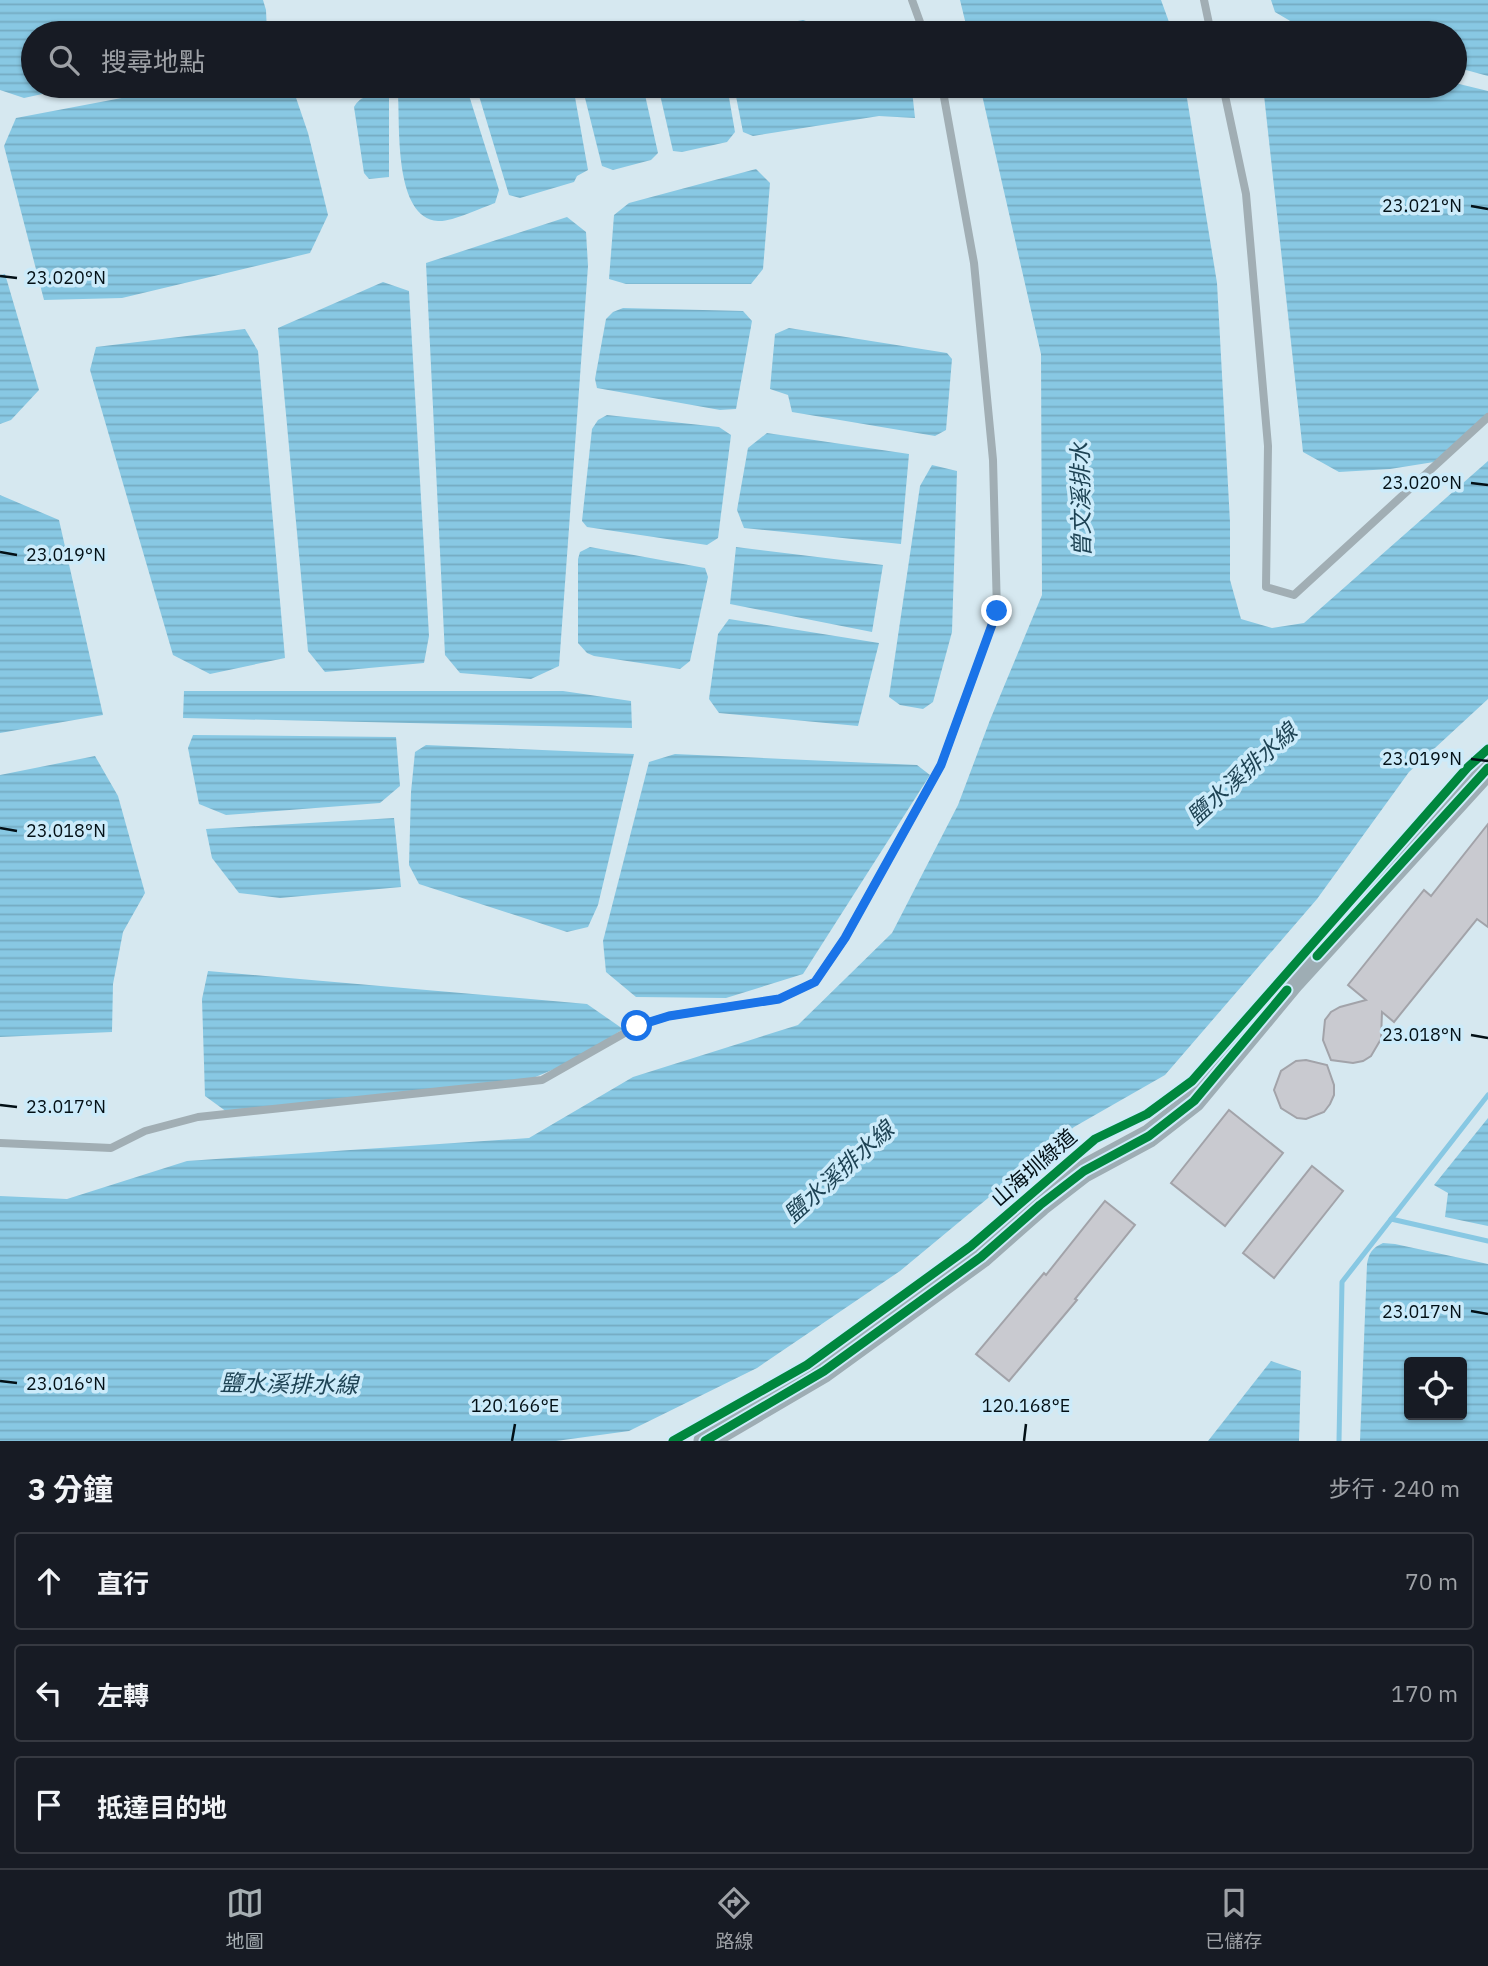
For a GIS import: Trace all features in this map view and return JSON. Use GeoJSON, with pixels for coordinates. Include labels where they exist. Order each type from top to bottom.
{"type":"FeatureCollection","features":[{"type":"Feature","properties":{"kind":"street"},"geometry":{"type":"LineString","coordinates":[[705,1441],[824,1371],[981,1257],[1040,1205],[1084,1171],[1150,1136],[1194,1101],[1293,982],[1488,768]]}},
{"type":"Feature","properties":{"kind":"lane"},"geometry":{"type":"LineString","coordinates":[[912,0],[919,21]]}},
{"type":"Feature","properties":{"kind":"lane"},"geometry":{"type":"LineString","coordinates":[[1204,0],[1208,21]]}},
{"type":"Feature","properties":{"kind":"lane"},"geometry":{"type":"LineString","coordinates":[[0,1143],[111,1148],[145,1131],[198,1117],[542,1080],[637,1026],[669,1016],[779,999],[815,982],[845,938],[941,765],[997,611],[993,460],[974,263],[944,98]]}},
{"type":"Feature","properties":{"kind":"lane"},"geometry":{"type":"LineString","coordinates":[[1226,98],[1246,194],[1268,446],[1266,587],[1294,595],[1488,417]]}},
{"type":"Feature","properties":{"kind":"water"},"geometry":{"type":"Polygon","coordinates":[[[0,0],[263,0],[266,21],[21,21],[21,97],[0,90],[0,0]]]}},
{"type":"Feature","properties":{"kind":"water"},"geometry":{"type":"Polygon","coordinates":[[[960,0],[1161,0],[1169,21],[965,21],[960,0]]]}},
{"type":"Feature","properties":{"kind":"water"},"geometry":{"type":"Polygon","coordinates":[[[1271,0],[1488,0],[1488,76],[1467,70],[1467,21],[1290,21],[1275,12],[1271,0]]]}},
{"type":"Feature","properties":{"kind":"water"},"geometry":{"type":"Polygon","coordinates":[[[1467,86],[1488,91],[1488,414],[1434,462],[1390,469],[1339,472],[1303,452],[1264,98],[1467,98],[1467,86]]]}},
{"type":"Feature","properties":{"kind":"water"},"geometry":{"type":"Polygon","coordinates":[[[122,98],[296,98],[308,133],[328,215],[310,253],[122,298],[44,300],[4,146],[16,118],[122,98]]]}},
{"type":"Feature","properties":{"kind":"water"},"geometry":{"type":"Polygon","coordinates":[[[363,98],[389,98],[389,177],[369,179],[364,173],[354,107],[363,98]]]}},
{"type":"Feature","properties":{"kind":"water"},"geometry":{"type":"Polygon","coordinates":[[[398,98],[470,98],[499,190],[495,203],[444,221],[424,216],[413,205],[407,188],[400,148],[398,98]]]}},
{"type":"Feature","properties":{"kind":"water"},"geometry":{"type":"Polygon","coordinates":[[[480,98],[575,98],[588,170],[577,176],[574,182],[520,198],[509,195],[480,98]]]}},
{"type":"Feature","properties":{"kind":"water"},"geometry":{"type":"Polygon","coordinates":[[[585,98],[646,98],[658,153],[651,160],[613,170],[602,166],[585,98]]]}},
{"type":"Feature","properties":{"kind":"water"},"geometry":{"type":"Polygon","coordinates":[[[661,98],[729,98],[735,132],[727,142],[682,152],[673,151],[661,98]]]}},
{"type":"Feature","properties":{"kind":"water"},"geometry":{"type":"Polygon","coordinates":[[[736,98],[913,98],[915,118],[879,116],[753,136],[743,132],[736,98]]]}},
{"type":"Feature","properties":{"kind":"water"},"geometry":{"type":"Polygon","coordinates":[[[983,98],[1187,98],[1217,283],[1230,522],[1230,580],[1241,619],[1272,628],[1304,623],[1488,461],[1488,699],[1409,772],[1317,899],[1165,1075],[1074,1127],[900,1271],[757,1368],[629,1431],[556,1441],[0,1441],[0,1196],[67,1199],[187,1161],[529,1138],[633,1077],[798,1025],[892,933],[958,805],[1042,595],[1041,354],[983,98]]]}},
{"type":"Feature","properties":{"kind":"water"},"geometry":{"type":"Polygon","coordinates":[[[756,169],[770,183],[763,269],[751,284],[626,284],[609,279],[614,215],[629,203],[756,169]]]}},
{"type":"Feature","properties":{"kind":"water"},"geometry":{"type":"Polygon","coordinates":[[[567,217],[586,232],[588,266],[559,666],[531,679],[460,673],[445,655],[426,263],[567,217]]]}},
{"type":"Feature","properties":{"kind":"water"},"geometry":{"type":"Polygon","coordinates":[[[5,274],[39,390],[11,420],[0,424],[0,275],[5,274]]]}},
{"type":"Feature","properties":{"kind":"water"},"geometry":{"type":"Polygon","coordinates":[[[383,282],[409,291],[429,636],[424,663],[325,672],[308,651],[278,328],[383,282]]]}},
{"type":"Feature","properties":{"kind":"water"},"geometry":{"type":"Polygon","coordinates":[[[623,308],[743,311],[752,321],[736,409],[720,410],[597,388],[595,379],[606,319],[623,308]]]}},
{"type":"Feature","properties":{"kind":"water"},"geometry":{"type":"Polygon","coordinates":[[[789,328],[947,353],[952,359],[946,430],[935,436],[792,412],[788,395],[770,389],[775,334],[789,328]]]}},
{"type":"Feature","properties":{"kind":"water"},"geometry":{"type":"Polygon","coordinates":[[[245,329],[258,351],[285,658],[210,674],[173,655],[90,370],[96,347],[245,329]]]}},
{"type":"Feature","properties":{"kind":"water"},"geometry":{"type":"Polygon","coordinates":[[[607,415],[719,427],[731,435],[718,538],[707,545],[587,527],[582,521],[592,429],[598,420],[607,415]]]}},
{"type":"Feature","properties":{"kind":"water"},"geometry":{"type":"Polygon","coordinates":[[[767,433],[909,454],[901,544],[744,528],[737,510],[748,448],[767,433]]]}},
{"type":"Feature","properties":{"kind":"water"},"geometry":{"type":"Polygon","coordinates":[[[932,465],[957,471],[952,632],[933,702],[923,709],[900,705],[889,697],[920,486],[932,465]]]}},
{"type":"Feature","properties":{"kind":"water"},"geometry":{"type":"Polygon","coordinates":[[[0,495],[59,520],[103,715],[0,733],[0,495]]]}},
{"type":"Feature","properties":{"kind":"water"},"geometry":{"type":"Polygon","coordinates":[[[590,547],[705,568],[708,577],[690,661],[680,669],[594,656],[578,643],[578,559],[580,552],[590,547]]]}},
{"type":"Feature","properties":{"kind":"water"},"geometry":{"type":"Polygon","coordinates":[[[736,547],[883,565],[872,632],[730,604],[736,547]]]}},
{"type":"Feature","properties":{"kind":"water"},"geometry":{"type":"Polygon","coordinates":[[[729,619],[879,643],[858,726],[719,713],[709,699],[718,634],[729,619]]]}},
{"type":"Feature","properties":{"kind":"water"},"geometry":{"type":"Polygon","coordinates":[[[184,691],[563,691],[631,701],[632,728],[183,718],[184,691]]]}},
{"type":"Feature","properties":{"kind":"water"},"geometry":{"type":"Polygon","coordinates":[[[193,735],[396,737],[400,786],[380,803],[226,815],[199,804],[188,748],[193,735]]]}},
{"type":"Feature","properties":{"kind":"water"},"geometry":{"type":"Polygon","coordinates":[[[426,745],[634,754],[598,905],[588,927],[567,932],[419,884],[409,865],[411,792],[415,752],[426,745]]]}},
{"type":"Feature","properties":{"kind":"water"},"geometry":{"type":"Polygon","coordinates":[[[675,754],[917,765],[930,775],[803,974],[726,998],[636,997],[606,972],[603,941],[649,762],[675,754]]]}},
{"type":"Feature","properties":{"kind":"water"},"geometry":{"type":"Polygon","coordinates":[[[95,756],[118,796],[145,893],[123,932],[113,984],[112,1032],[0,1037],[0,775],[95,756]]]}},
{"type":"Feature","properties":{"kind":"water"},"geometry":{"type":"Polygon","coordinates":[[[394,818],[401,887],[280,898],[239,893],[212,858],[206,829],[394,818]]]}},
{"type":"Feature","properties":{"kind":"water"},"geometry":{"type":"Polygon","coordinates":[[[208,971],[587,1004],[623,1029],[578,1059],[526,1081],[227,1112],[205,1096],[202,999],[208,971]]]}},
{"type":"Feature","properties":{"kind":"water"},"geometry":{"type":"Polygon","coordinates":[[[1488,1118],[1488,1226],[1445,1217],[1448,1193],[1434,1185],[1488,1118]]]}},
{"type":"Feature","properties":{"kind":"water"},"geometry":{"type":"Polygon","coordinates":[[[1383,1243],[1395,1244],[1488,1264],[1488,1441],[1360,1441],[1367,1264],[1372,1251],[1383,1243]]]}},
{"type":"Feature","properties":{"kind":"water"},"geometry":{"type":"Polygon","coordinates":[[[1271,1361],[1301,1371],[1299,1441],[1208,1441],[1271,1361]]]}},
{"type":"Feature","properties":{"kind":"building"},"geometry":{"type":"Polygon","coordinates":[[[1488,824],[1488,927],[1477,919],[1394,1022],[1382,1012],[1381,1039],[1371,1056],[1353,1063],[1331,1060],[1323,1040],[1325,1020],[1331,1012],[1340,1007],[1366,1000],[1348,985],[1424,890],[1431,896],[1488,824]]]}},
{"type":"Feature","properties":{"kind":"building"},"geometry":{"type":"Polygon","coordinates":[[[1306,1060],[1327,1065],[1334,1085],[1334,1095],[1324,1112],[1306,1119],[1297,1118],[1281,1108],[1274,1090],[1281,1071],[1296,1061],[1306,1060]]]}},
{"type":"Feature","properties":{"kind":"building"},"geometry":{"type":"Polygon","coordinates":[[[1229,1110],[1283,1153],[1225,1226],[1171,1183],[1229,1110]]]}},
{"type":"Feature","properties":{"kind":"building"},"geometry":{"type":"Polygon","coordinates":[[[1312,1166],[1343,1191],[1274,1278],[1243,1253],[1312,1166]]]}},
{"type":"Feature","properties":{"kind":"building"},"geometry":{"type":"Polygon","coordinates":[[[1105,1201],[1135,1225],[1009,1381],[976,1354],[1044,1273],[1046,1275],[1105,1201]]]}},
{"type":"Feature","properties":{"kind":"waterway"},"geometry":{"type":"LineString","coordinates":[[1339,1441],[1342,1282],[1488,1095]]}},
{"type":"Feature","properties":{"kind":"waterway"},"geometry":{"type":"LineString","coordinates":[[1391,1219],[1488,1241]]}},
{"type":"Feature","properties":{"kind":"cycle path","name":"山海圳綠道"},"geometry":{"type":"LineString","coordinates":[[673,1441],[807,1365],[971,1246],[1095,1139],[1147,1114],[1192,1081],[1467,768],[1488,749]]}},
{"type":"Feature","properties":{"kind":"cycle path"},"geometry":{"type":"LineString","coordinates":[[1317,956],[1488,768]]}},
{"type":"Feature","properties":{"kind":"cycle path"},"geometry":{"type":"LineString","coordinates":[[705,1441],[824,1371],[981,1257],[1040,1205],[1084,1171],[1149,1136],[1194,1101],[1287,990]]}},
{"type":"Feature","properties":{"kind":"route"},"geometry":{"type":"LineString","coordinates":[[637,1026],[669,1016],[779,999],[815,982],[845,938],[941,765],[997,611]]}},
{"type":"Feature","properties":{"kind":"water label","name":"曾文溪排水"},"geometry":{"type":"Point","coordinates":[1081,500]}},
{"type":"Feature","properties":{"kind":"water label","name":"鹽水溪排水線"},"geometry":{"type":"Point","coordinates":[1242,774]}},
{"type":"Feature","properties":{"kind":"water label","name":"鹽水溪排水線"},"geometry":{"type":"Point","coordinates":[839,1172]}},
{"type":"Feature","properties":{"kind":"water label","name":"鹽水溪排水線"},"geometry":{"type":"Point","coordinates":[289,1384]}}]}
